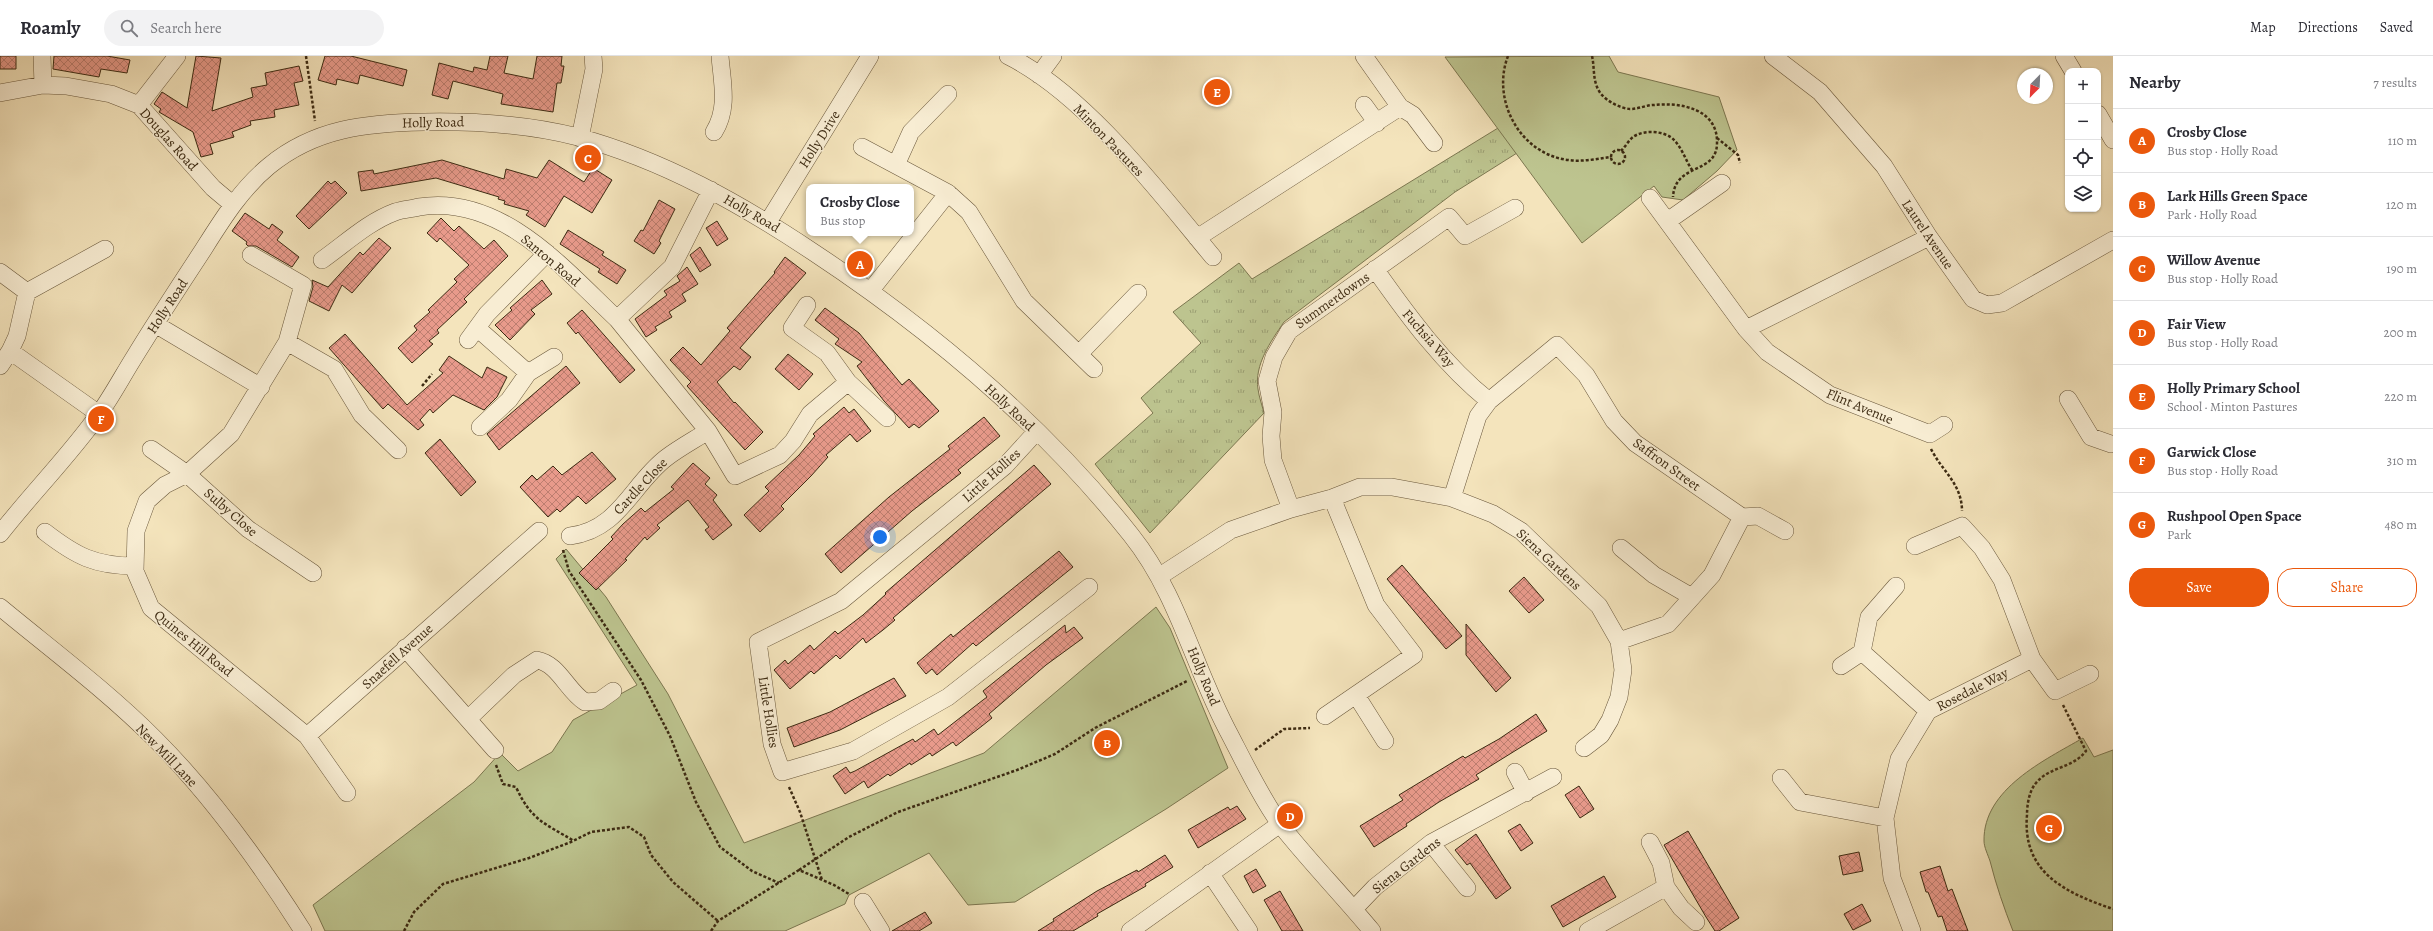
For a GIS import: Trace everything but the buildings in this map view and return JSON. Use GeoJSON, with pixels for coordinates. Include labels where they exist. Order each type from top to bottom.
{"type":"FeatureCollection","features":[{"type":"Feature","properties":{"kind":"street"},"geometry":{"type":"LineString","coordinates":[[42,56],[43,85]]}},
{"type":"Feature","properties":{"kind":"street"},"geometry":{"type":"LineString","coordinates":[[138,105],[177,56]]}},
{"type":"Feature","properties":{"kind":"street"},"geometry":{"type":"LineString","coordinates":[[580,138],[594,69],[593,56]]}},
{"type":"Feature","properties":{"kind":"street"},"geometry":{"type":"LineString","coordinates":[[714,132],[722,114],[724,102],[720,56]]}},
{"type":"Feature","properties":{"kind":"street","name":"Holly Drive"},"geometry":{"type":"LineString","coordinates":[[768,222],[870,56]]}},
{"type":"Feature","properties":{"kind":"street","name":"Minton Pastures"},"geometry":{"type":"LineString","coordinates":[[1008,56],[1039,75],[1067,97],[1111,137],[1213,257]]}},
{"type":"Feature","properties":{"kind":"street"},"geometry":{"type":"LineString","coordinates":[[1039,75],[1053,56]]}},
{"type":"Feature","properties":{"kind":"street"},"geometry":{"type":"LineString","coordinates":[[1364,56],[1400,107],[1413,115],[1434,143]]}},
{"type":"Feature","properties":{"kind":"street"},"geometry":{"type":"LineString","coordinates":[[2064,56],[2071,68]]}},
{"type":"Feature","properties":{"kind":"street","name":"Laurel Avenue"},"geometry":{"type":"LineString","coordinates":[[1780,58],[1820,92],[1884,166],[1929,237],[1974,299],[1987,305],[2002,304],[2113,240]]}},
{"type":"Feature","properties":{"kind":"street","name":"Douglas Road"},"geometry":{"type":"LineString","coordinates":[[0,93],[43,85],[66,86],[111,94],[138,105],[213,188],[232,204]]}},
{"type":"Feature","properties":{"kind":"street"},"geometry":{"type":"LineString","coordinates":[[896,165],[911,132],[948,94]]}},
{"type":"Feature","properties":{"kind":"street"},"geometry":{"type":"LineString","coordinates":[[1364,105],[1377,124]]}},
{"type":"Feature","properties":{"kind":"street"},"geometry":{"type":"LineString","coordinates":[[1197,238],[1377,124],[1400,107]]}},
{"type":"Feature","properties":{"kind":"street"},"geometry":{"type":"LineString","coordinates":[[2101,119],[2113,140]]}},
{"type":"Feature","properties":{"kind":"street","name":"Holly Road"},"geometry":{"type":"LineString","coordinates":[[0,534],[99,414],[232,204],[269,166],[306,142],[347,127],[387,123],[472,121],[515,124],[580,138],[646,161],[711,190],[768,222],[871,290],[960,361],[1037,431],[1101,499],[1135,539],[1160,576],[1179,614],[1201,674],[1228,733],[1280,824],[1372,931]]}},
{"type":"Feature","properties":{"kind":"street"},"geometry":{"type":"LineString","coordinates":[[862,147],[948,193],[969,212],[1024,301],[1094,369]]}},
{"type":"Feature","properties":{"kind":"street"},"geometry":{"type":"LineString","coordinates":[[1671,219],[1722,183]]}},
{"type":"Feature","properties":{"kind":"street"},"geometry":{"type":"LineString","coordinates":[[617,319],[672,267],[711,190]]}},
{"type":"Feature","properties":{"kind":"street"},"geometry":{"type":"LineString","coordinates":[[914,236],[948,193]]}},
{"type":"Feature","properties":{"kind":"street","name":"Flint Avenue"},"geometry":{"type":"LineString","coordinates":[[1650,198],[1671,219],[1746,329],[1767,352],[1830,395],[1937,429]]}},
{"type":"Feature","properties":{"kind":"street","name":"Santon Road"},"geometry":{"type":"LineString","coordinates":[[322,260],[372,223],[397,211],[437,205],[473,209],[514,229],[547,253],[617,319],[708,432],[735,476],[780,455],[793,441],[810,414],[848,382]]}},
{"type":"Feature","properties":{"kind":"street","name":"Summerdowns"},"geometry":{"type":"LineString","coordinates":[[1291,509],[1273,460],[1271,436],[1273,412],[1267,381],[1274,357],[1288,331],[1449,217],[1465,236],[1515,208]]}},
{"type":"Feature","properties":{"kind":"street"},"geometry":{"type":"LineString","coordinates":[[871,290],[914,236]]}},
{"type":"Feature","properties":{"kind":"street"},"geometry":{"type":"LineString","coordinates":[[1746,329],[1929,237]]}},
{"type":"Feature","properties":{"kind":"street"},"geometry":{"type":"LineString","coordinates":[[0,366],[10,351],[16,336],[27,292],[105,249]]}},
{"type":"Feature","properties":{"kind":"street"},"geometry":{"type":"LineString","coordinates":[[528,373],[473,334],[487,314],[547,253]]}},
{"type":"Feature","properties":{"kind":"street","name":"Quines Hill Road"},"geometry":{"type":"LineString","coordinates":[[251,255],[303,285],[287,342],[231,434],[187,474],[165,485],[148,501],[136,531],[135,571],[151,608],[307,736],[346,793]]}},
{"type":"Feature","properties":{"kind":"street","name":"Fuchsia Way"},"geometry":{"type":"LineString","coordinates":[[1375,269],[1404,310],[1447,362],[1489,401]]}},
{"type":"Feature","properties":{"kind":"street"},"geometry":{"type":"LineString","coordinates":[[0,272],[27,292]]}},
{"type":"Feature","properties":{"kind":"street"},"geometry":{"type":"LineString","coordinates":[[1079,354],[1138,293]]}},
{"type":"Feature","properties":{"kind":"street"},"geometry":{"type":"LineString","coordinates":[[807,305],[792,328],[827,353],[848,382],[888,418]]}},
{"type":"Feature","properties":{"kind":"street"},"geometry":{"type":"LineString","coordinates":[[155,324],[261,387]]}},
{"type":"Feature","properties":{"kind":"street"},"geometry":{"type":"LineString","coordinates":[[287,342],[334,369],[362,415],[398,450]]}},
{"type":"Feature","properties":{"kind":"street","name":"Saffron Street"},"geometry":{"type":"LineString","coordinates":[[1489,401],[1557,345],[1586,375],[1614,421],[1635,443],[1742,517]]}},
{"type":"Feature","properties":{"kind":"street"},"geometry":{"type":"LineString","coordinates":[[10,351],[99,414]]}},
{"type":"Feature","properties":{"kind":"street"},"geometry":{"type":"LineString","coordinates":[[480,427],[508,400],[528,373],[554,357]]}},
{"type":"Feature","properties":{"kind":"street"},"geometry":{"type":"LineString","coordinates":[[2068,399],[2091,437],[2112,445]]}},
{"type":"Feature","properties":{"kind":"street"},"geometry":{"type":"LineString","coordinates":[[1452,498],[1478,416],[1489,401]]}},
{"type":"Feature","properties":{"kind":"street","name":"Little Hollies"},"geometry":{"type":"LineString","coordinates":[[782,772],[772,744],[758,642],[841,601],[1005,466],[1037,431]]}},
{"type":"Feature","properties":{"kind":"street","name":"Cardle Close"},"geometry":{"type":"LineString","coordinates":[[570,536],[586,534],[621,510],[644,479],[666,458],[708,432]]}},
{"type":"Feature","properties":{"kind":"street","name":"Sulby Close"},"geometry":{"type":"LineString","coordinates":[[151,449],[187,474],[248,529],[313,573]]}},
{"type":"Feature","properties":{"kind":"street","name":"Siena Gardens"},"geometry":{"type":"LineString","coordinates":[[1160,576],[1231,530],[1291,509],[1332,498],[1360,487],[1392,487],[1452,498],[1493,514],[1521,531],[1599,606],[1619,641],[1624,670],[1619,697],[1610,720],[1601,735],[1584,748]]}},
{"type":"Feature","properties":{"kind":"street"},"geometry":{"type":"LineString","coordinates":[[1326,716],[1414,655],[1376,605],[1332,498]]}},
{"type":"Feature","properties":{"kind":"street"},"geometry":{"type":"LineString","coordinates":[[1619,641],[1668,624],[1712,575],[1742,517],[1758,516],[1785,531]]}},
{"type":"Feature","properties":{"kind":"street"},"geometry":{"type":"LineString","coordinates":[[1915,546],[1962,526],[1982,548],[2002,580],[2036,665],[2055,691],[2090,674]]}},
{"type":"Feature","properties":{"kind":"street","name":"Snaefell Avenue"},"geometry":{"type":"LineString","coordinates":[[307,736],[487,575],[539,531]]}},
{"type":"Feature","properties":{"kind":"street"},"geometry":{"type":"LineString","coordinates":[[45,532],[68,550],[84,558],[100,564],[135,566]]}},
{"type":"Feature","properties":{"kind":"street"},"geometry":{"type":"LineString","coordinates":[[1621,548],[1654,575],[1692,597]]}},
{"type":"Feature","properties":{"kind":"street"},"geometry":{"type":"LineString","coordinates":[[1841,666],[1862,652],[1869,617],[1896,586]]}},
{"type":"Feature","properties":{"kind":"street"},"geometry":{"type":"LineString","coordinates":[[782,772],[853,751],[948,697],[1089,587]]}},
{"type":"Feature","properties":{"kind":"street","name":"New Mill Lane"},"geometry":{"type":"LineString","coordinates":[[0,607],[94,684],[155,739],[207,797],[264,869],[303,931]]}},
{"type":"Feature","properties":{"kind":"street"},"geometry":{"type":"LineString","coordinates":[[405,648],[495,750]]}},
{"type":"Feature","properties":{"kind":"street"},"geometry":{"type":"LineString","coordinates":[[1862,652],[1928,711]]}},
{"type":"Feature","properties":{"kind":"street"},"geometry":{"type":"LineString","coordinates":[[468,719],[514,675],[537,660],[544,661],[558,673],[571,691],[585,702],[599,701],[613,691]]}},
{"type":"Feature","properties":{"kind":"street","name":"Rosedale Way"},"geometry":{"type":"LineString","coordinates":[[1912,931],[1892,878],[1885,818],[1899,759],[1928,711],[2036,665]]}},
{"type":"Feature","properties":{"kind":"street"},"geometry":{"type":"LineString","coordinates":[[1356,695],[1385,741]]}},
{"type":"Feature","properties":{"kind":"street"},"geometry":{"type":"LineString","coordinates":[[1515,772],[1526,793]]}},
{"type":"Feature","properties":{"kind":"street","name":"Siena Gardens"},"geometry":{"type":"LineString","coordinates":[[1354,909],[1375,887],[1431,843],[1526,793],[1553,777]]}},
{"type":"Feature","properties":{"kind":"street"},"geometry":{"type":"LineString","coordinates":[[1781,778],[1800,802],[1885,818]]}},
{"type":"Feature","properties":{"kind":"street"},"geometry":{"type":"LineString","coordinates":[[1130,931],[1280,824]]}},
{"type":"Feature","properties":{"kind":"street"},"geometry":{"type":"LineString","coordinates":[[1650,842],[1661,863],[1666,887],[1696,922]]}},
{"type":"Feature","properties":{"kind":"street"},"geometry":{"type":"LineString","coordinates":[[1431,843],[1466,888]]}},
{"type":"Feature","properties":{"kind":"street"},"geometry":{"type":"LineString","coordinates":[[1210,873],[1249,931]]}},
{"type":"Feature","properties":{"kind":"street"},"geometry":{"type":"LineString","coordinates":[[1588,931],[1666,887]]}},
{"type":"Feature","properties":{"kind":"street"},"geometry":{"type":"LineString","coordinates":[[863,902],[881,931]]}},
{"type":"Feature","properties":{"kind":"path"},"geometry":{"type":"LineString","coordinates":[[306,56],[318,138]]}},
{"type":"Feature","properties":{"kind":"path"},"geometry":{"type":"LineString","coordinates":[[1508,56],[1502,84],[1509,116],[1520,132],[1534,146],[1551,156],[1568,160],[1611,157]]}},
{"type":"Feature","properties":{"kind":"path"},"geometry":{"type":"LineString","coordinates":[[1592,56],[1594,80],[1601,94],[1614,105],[1636,109],[1652,105],[1666,104],[1700,111],[1710,119],[1717,138],[1738,156],[1740,163]]}},
{"type":"Feature","properties":{"kind":"path"},"geometry":{"type":"LineString","coordinates":[[1611,157],[1614,151],[1621,151],[1633,137],[1641,133],[1649,132],[1668,135],[1675,141],[1692,170]]}},
{"type":"Feature","properties":{"kind":"path"},"geometry":{"type":"LineString","coordinates":[[1671,219],[1674,186],[1692,170],[1709,162],[1714,155],[1717,138]]}},
{"type":"Feature","properties":{"kind":"path"},"geometry":{"type":"LineString","coordinates":[[1611,157],[1616,163],[1622,162],[1625,156],[1621,151]]}},
{"type":"Feature","properties":{"kind":"path"},"geometry":{"type":"LineString","coordinates":[[422,386],[432,374]]}},
{"type":"Feature","properties":{"kind":"path"},"geometry":{"type":"LineString","coordinates":[[1937,429],[1931,450],[1946,468],[1962,499],[1962,526]]}},
{"type":"Feature","properties":{"kind":"path"},"geometry":{"type":"LineString","coordinates":[[570,536],[560,540],[569,571],[641,680],[670,736],[696,802],[720,847],[752,871],[779,883]]}},
{"type":"Feature","properties":{"kind":"path"},"geometry":{"type":"LineString","coordinates":[[711,931],[718,921],[849,837],[898,812],[1017,770],[1055,754],[1095,728],[1201,674]]}},
{"type":"Feature","properties":{"kind":"path"},"geometry":{"type":"LineString","coordinates":[[2055,691],[2086,750],[2079,760],[2044,774],[2034,784],[2028,804],[2026,827],[2030,848],[2040,868],[2058,886],[2084,899],[2113,909]]}},
{"type":"Feature","properties":{"kind":"path"},"geometry":{"type":"LineString","coordinates":[[1243,759],[1284,729],[1310,728]]}},
{"type":"Feature","properties":{"kind":"path"},"geometry":{"type":"LineString","coordinates":[[495,750],[493,760],[503,784],[516,787],[530,813],[541,823],[574,840]]}},
{"type":"Feature","properties":{"kind":"path"},"geometry":{"type":"LineString","coordinates":[[782,772],[800,812],[822,880]]}},
{"type":"Feature","properties":{"kind":"path"},"geometry":{"type":"LineString","coordinates":[[404,931],[414,912],[443,884],[529,858],[591,832],[629,826],[644,837],[651,855],[673,882],[718,921]]}},
{"type":"Feature","properties":{"kind":"path"},"geometry":{"type":"LineString","coordinates":[[799,870],[822,880],[863,902]]}},
{"type":"Feature","properties":{"kind":"green space"},"geometry":{"type":"Polygon","coordinates":[[[1609,56],[1618,72],[1719,97],[1737,150],[1717,171],[1683,200],[1662,197],[1654,186],[1582,243],[1445,57],[1609,56]]]}},
{"type":"Feature","properties":{"kind":"green space"},"geometry":{"type":"Polygon","coordinates":[[[1498,128],[1517,153],[1455,192],[1284,322],[1261,362],[1257,380],[1264,413],[1150,533],[1095,464],[1153,413],[1141,398],[1201,343],[1173,312],[1239,263],[1252,279],[1498,128]]]}},
{"type":"Feature","properties":{"kind":"green space"},"geometry":{"type":"Polygon","coordinates":[[[566,549],[606,597],[668,694],[744,843],[984,753],[1156,607],[1170,628],[1228,768],[1166,809],[1015,902],[968,905],[929,853],[849,895],[845,904],[785,931],[325,931],[313,905],[474,782],[500,753],[518,771],[552,752],[573,720],[637,685],[556,559],[566,549]]]}},
{"type":"Feature","properties":{"kind":"green space"},"geometry":{"type":"Polygon","coordinates":[[[2083,738],[2094,757],[2113,750],[2113,931],[2013,931],[2000,896],[1985,846],[1984,841],[1986,823],[1994,806],[2005,791],[2019,778],[2051,756],[2083,738]]]}},
{"type":"Feature","properties":{"kind":"place","name":"Holly Primary School"},"geometry":{"type":"Point","coordinates":[1217,92]}},
{"type":"Feature","properties":{"kind":"place","name":"Willow Avenue"},"geometry":{"type":"Point","coordinates":[588,158]}},
{"type":"Feature","properties":{"kind":"place","name":"Crosby Close"},"geometry":{"type":"Point","coordinates":[860,264]}},
{"type":"Feature","properties":{"kind":"place","name":"Garwick Close"},"geometry":{"type":"Point","coordinates":[101,419]}},
{"type":"Feature","properties":{"kind":"place","name":"Lark Hills Green Space"},"geometry":{"type":"Point","coordinates":[1107,743]}},
{"type":"Feature","properties":{"kind":"place","name":"Fair View"},"geometry":{"type":"Point","coordinates":[1290,816]}},
{"type":"Feature","properties":{"kind":"place","name":"Rushpool Open Space"},"geometry":{"type":"Point","coordinates":[2049,828]}}]}
